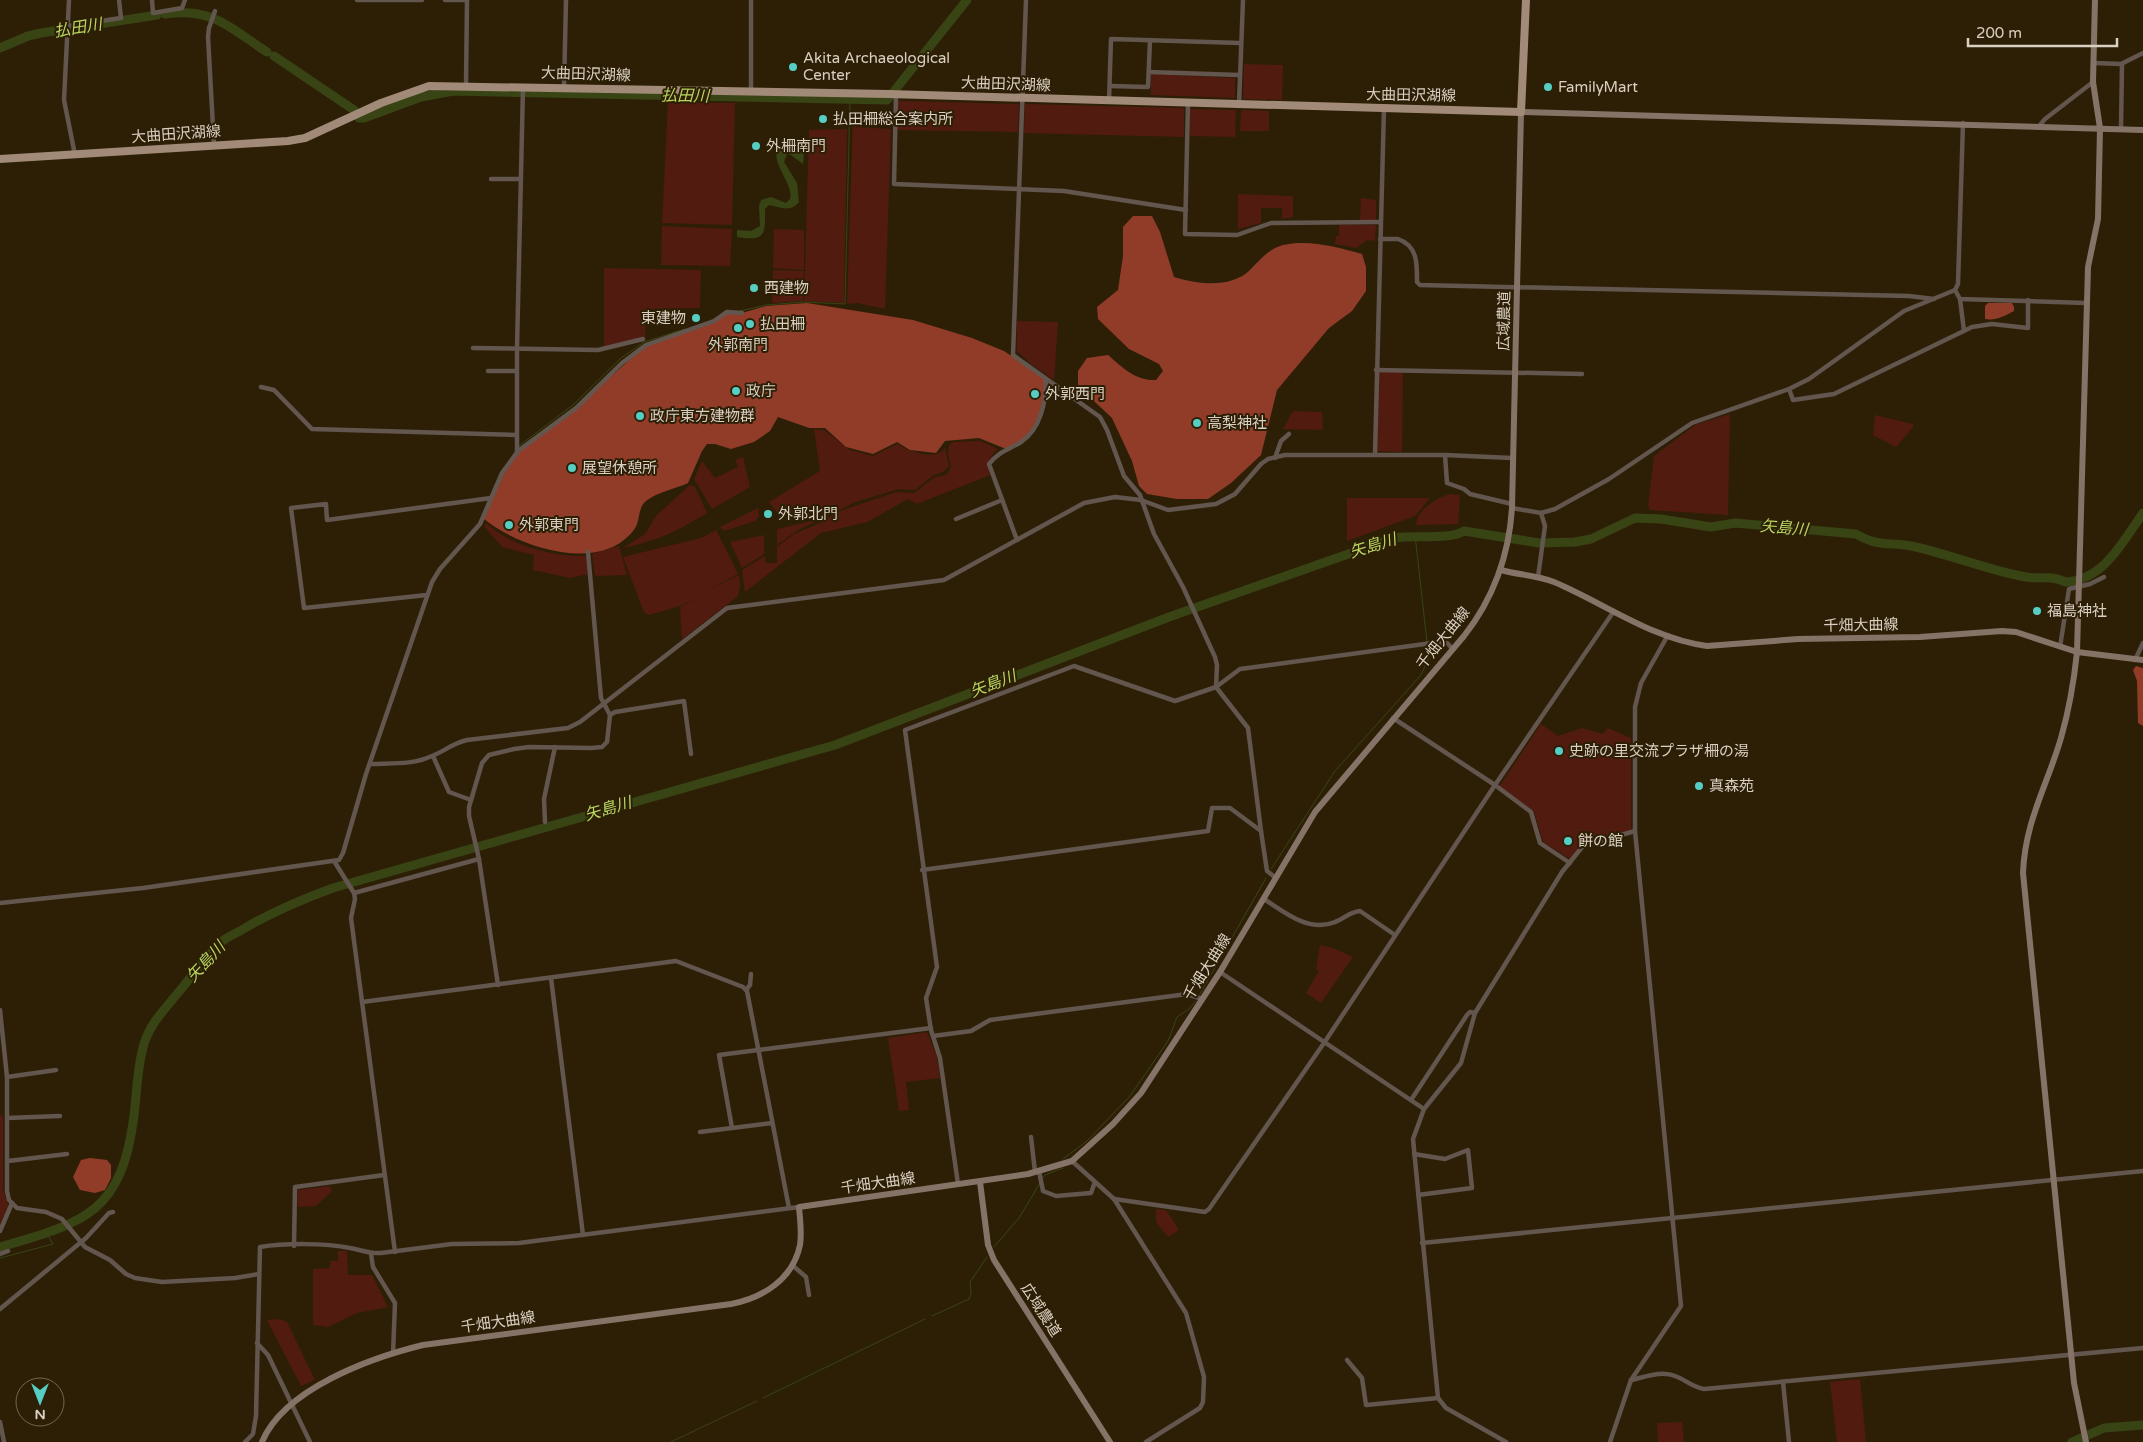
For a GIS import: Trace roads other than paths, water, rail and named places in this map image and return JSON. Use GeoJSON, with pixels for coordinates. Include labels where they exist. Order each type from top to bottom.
{"type":"FeatureCollection","features":[{"type":"Feature","properties":{"kind":"main road"},"geometry":{"type":"LineString","coordinates":[[1521,112],[1526,0]]}},
{"type":"Feature","properties":{"kind":"main road","name":"大曲田沢湖線"},"geometry":{"type":"LineString","coordinates":[[0,159],[214,145],[270,144],[305,138],[381,103],[429,86],[466,85],[893,94],[1521,112]]}},
{"type":"Feature","properties":{"kind":"street"},"geometry":{"type":"LineString","coordinates":[[69,0],[64,100],[75,155]]}},
{"type":"Feature","properties":{"kind":"street"},"geometry":{"type":"LineString","coordinates":[[68,26],[121,18],[119,0]]}},
{"type":"Feature","properties":{"kind":"street"},"geometry":{"type":"LineString","coordinates":[[152,0],[153,12],[182,8],[185,0]]}},
{"type":"Feature","properties":{"kind":"street"},"geometry":{"type":"LineString","coordinates":[[357,0],[422,0]]}},
{"type":"Feature","properties":{"kind":"street"},"geometry":{"type":"LineString","coordinates":[[446,0],[467,0],[466,85]]}},
{"type":"Feature","properties":{"kind":"street"},"geometry":{"type":"LineString","coordinates":[[564,88],[566,0]]}},
{"type":"Feature","properties":{"kind":"street"},"geometry":{"type":"LineString","coordinates":[[751,92],[752,0]]}},
{"type":"Feature","properties":{"kind":"street"},"geometry":{"type":"LineString","coordinates":[[1026,0],[1014,355],[1100,417],[1107,430],[1124,476],[1142,500],[1154,534],[1184,587],[1216,661],[1216,687],[1248,728],[1267,871],[1276,878]]}},
{"type":"Feature","properties":{"kind":"street"},"geometry":{"type":"LineString","coordinates":[[1238,104],[1243,0]]}},
{"type":"Feature","properties":{"kind":"street"},"geometry":{"type":"LineString","coordinates":[[2086,1442],[2080,1418],[2071,1354],[2023,873],[2026,833],[2061,739],[2077,652],[2086,303],[2088,267],[2098,219],[2100,128],[2093,82],[2095,0]]}},
{"type":"Feature","properties":{"kind":"street"},"geometry":{"type":"LineString","coordinates":[[214,145],[208,37],[210,22],[215,11]]}},
{"type":"Feature","properties":{"kind":"street"},"geometry":{"type":"LineString","coordinates":[[1109,100],[1111,39],[1240,43]]}},
{"type":"Feature","properties":{"kind":"street"},"geometry":{"type":"LineString","coordinates":[[1110,86],[1148,87],[1150,40]]}},
{"type":"Feature","properties":{"kind":"street"},"geometry":{"type":"LineString","coordinates":[[2094,63],[2122,64],[2143,53]]}},
{"type":"Feature","properties":{"kind":"street"},"geometry":{"type":"LineString","coordinates":[[2121,129],[2122,64]]}},
{"type":"Feature","properties":{"kind":"street"},"geometry":{"type":"LineString","coordinates":[[1149,72],[1239,75]]}},
{"type":"Feature","properties":{"kind":"street"},"geometry":{"type":"LineString","coordinates":[[2040,125],[2045,119],[2093,82]]}},
{"type":"Feature","properties":{"kind":"street"},"geometry":{"type":"LineString","coordinates":[[517,453],[516,371],[523,86]]}},
{"type":"Feature","properties":{"kind":"street"},"geometry":{"type":"LineString","coordinates":[[893,94],[894,184],[1064,191],[1186,210]]}},
{"type":"Feature","properties":{"kind":"street"},"geometry":{"type":"LineString","coordinates":[[1188,103],[1185,234],[1237,235],[1271,223],[1379,222]]}},
{"type":"Feature","properties":{"kind":"street"},"geometry":{"type":"LineString","coordinates":[[1375,454],[1379,222],[1384,108]]}},
{"type":"Feature","properties":{"kind":"street"},"geometry":{"type":"LineString","coordinates":[[1521,112],[2040,125],[2143,130]]}},
{"type":"Feature","properties":{"kind":"street","name":"広域農道"},"geometry":{"type":"LineString","coordinates":[[1501,570],[1511,531],[1521,112]]}},
{"type":"Feature","properties":{"kind":"street"},"geometry":{"type":"LineString","coordinates":[[1445,455],[1447,483],[1464,489],[1470,494],[1541,513],[1555,509],[1609,479],[1692,423],[1789,389],[1809,378],[1891,319],[1955,290],[1958,284],[1963,124]]}},
{"type":"Feature","properties":{"kind":"street"},"geometry":{"type":"LineString","coordinates":[[491,178],[521,179]]}},
{"type":"Feature","properties":{"kind":"street"},"geometry":{"type":"LineString","coordinates":[[1380,239],[1398,238],[1414,252],[1417,256],[1417,282],[1420,285],[1910,296],[1935,299]]}},
{"type":"Feature","properties":{"kind":"street"},"geometry":{"type":"LineString","coordinates":[[1955,290],[1960,299],[1964,331]]}},
{"type":"Feature","properties":{"kind":"street"},"geometry":{"type":"LineString","coordinates":[[1960,299],[2086,303]]}},
{"type":"Feature","properties":{"kind":"street"},"geometry":{"type":"LineString","coordinates":[[1789,389],[1793,400],[1834,394],[1964,331],[1983,324],[2028,328],[2028,300]]}},
{"type":"Feature","properties":{"kind":"street"},"geometry":{"type":"LineString","coordinates":[[0,903],[143,888],[339,860],[343,853],[357,800],[371,764],[427,594],[440,569],[480,524],[502,473],[517,453],[576,408],[622,363],[646,345],[714,321],[726,312],[742,313]]}},
{"type":"Feature","properties":{"kind":"street"},"geometry":{"type":"LineString","coordinates":[[473,348],[598,350],[643,339]]}},
{"type":"Feature","properties":{"kind":"street"},"geometry":{"type":"LineString","coordinates":[[488,370],[516,371]]}},
{"type":"Feature","properties":{"kind":"street"},"geometry":{"type":"LineString","coordinates":[[1376,370],[1582,374]]}},
{"type":"Feature","properties":{"kind":"street"},"geometry":{"type":"LineString","coordinates":[[1017,540],[990,464],[1006,449],[1022,441],[1036,427],[1046,391],[1046,379]]}},
{"type":"Feature","properties":{"kind":"street"},"geometry":{"type":"LineString","coordinates":[[262,387],[274,390],[312,430],[516,434]]}},
{"type":"Feature","properties":{"kind":"street"},"geometry":{"type":"LineString","coordinates":[[1276,458],[1281,441],[1289,434]]}},
{"type":"Feature","properties":{"kind":"street"},"geometry":{"type":"LineString","coordinates":[[371,764],[413,763],[433,756],[454,743],[467,740],[568,728],[580,722],[602,703],[675,650],[727,608],[944,580],[1084,503],[1115,497],[1142,500],[1168,510],[1216,504],[1235,494],[1261,464],[1285,455],[1375,454],[1512,458]]}},
{"type":"Feature","properties":{"kind":"street"},"geometry":{"type":"LineString","coordinates":[[427,594],[304,608],[291,508],[326,504],[327,520],[491,498]]}},
{"type":"Feature","properties":{"kind":"street"},"geometry":{"type":"LineString","coordinates":[[956,518],[1002,500]]}},
{"type":"Feature","properties":{"kind":"street"},"geometry":{"type":"LineString","coordinates":[[1538,577],[1545,526],[1541,513]]}},
{"type":"Feature","properties":{"kind":"street"},"geometry":{"type":"LineString","coordinates":[[498,985],[479,859],[469,816],[471,800],[482,764],[489,755],[529,747],[602,746],[609,736],[610,715],[602,703],[588,552]]}},
{"type":"Feature","properties":{"kind":"street","name":"千畑大曲線"},"geometry":{"type":"LineString","coordinates":[[262,1442],[270,1428],[292,1403],[324,1382],[393,1354],[423,1345],[745,1302],[769,1291],[792,1265],[800,1243],[799,1206],[1038,1174],[1072,1161],[1113,1124],[1141,1093],[1220,972],[1315,812],[1472,626],[1501,570],[1553,582],[1668,636],[1707,646],[1798,639],[1927,636],[2002,631],[2016,632],[2077,652],[2143,660]]}},
{"type":"Feature","properties":{"kind":"street"},"geometry":{"type":"LineString","coordinates":[[2060,647],[2069,589],[2104,577]]}},
{"type":"Feature","properties":{"kind":"street"},"geometry":{"type":"LineString","coordinates":[[1114,1199],[1205,1212],[1209,1209],[1324,1043],[1495,785],[1614,611]]}},
{"type":"Feature","properties":{"kind":"street"},"geometry":{"type":"LineString","coordinates":[[1610,1442],[1631,1380],[1681,1306],[1635,831],[1635,707],[1641,683],[1668,636]]}},
{"type":"Feature","properties":{"kind":"street"},"geometry":{"type":"LineString","coordinates":[[958,1184],[940,1058],[930,1028],[926,998],[937,967],[922,870],[905,730],[1074,666],[1172,701],[1216,687],[1221,681],[1240,669],[1432,643],[1447,643],[1453,649]]}},
{"type":"Feature","properties":{"kind":"street"},"geometry":{"type":"LineString","coordinates":[[2135,660],[2143,643]]}},
{"type":"Feature","properties":{"kind":"street"},"geometry":{"type":"LineString","coordinates":[[610,715],[615,712],[684,701],[691,754]]}},
{"type":"Feature","properties":{"kind":"street"},"geometry":{"type":"LineString","coordinates":[[1393,718],[1495,785],[1531,812],[1540,843],[1570,863]]}},
{"type":"Feature","properties":{"kind":"street"},"geometry":{"type":"LineString","coordinates":[[545,822],[544,799],[554,747]]}},
{"type":"Feature","properties":{"kind":"street"},"geometry":{"type":"LineString","coordinates":[[433,756],[449,792],[471,800]]}},
{"type":"Feature","properties":{"kind":"street"},"geometry":{"type":"LineString","coordinates":[[922,870],[1208,832],[1212,808],[1230,808],[1261,831]]}},
{"type":"Feature","properties":{"kind":"street"},"geometry":{"type":"LineString","coordinates":[[1506,1442],[1446,1408],[1438,1398],[1412,1139],[1424,1109],[1461,1063],[1476,1013],[1562,872],[1583,846],[1635,831]]}},
{"type":"Feature","properties":{"kind":"street"},"geometry":{"type":"LineString","coordinates":[[354,891],[479,859]]}},
{"type":"Feature","properties":{"kind":"street"},"geometry":{"type":"LineString","coordinates":[[334,861],[354,891],[355,899],[351,918],[395,1252]]}},
{"type":"Feature","properties":{"kind":"street"},"geometry":{"type":"LineString","coordinates":[[1264,898],[1303,923],[1330,924],[1351,912],[1360,911],[1395,935]]}},
{"type":"Feature","properties":{"kind":"street"},"geometry":{"type":"LineString","coordinates":[[362,1002],[676,961],[746,990]]}},
{"type":"Feature","properties":{"kind":"street"},"geometry":{"type":"LineString","coordinates":[[1220,972],[1424,1109]]}},
{"type":"Feature","properties":{"kind":"street"},"geometry":{"type":"LineString","coordinates":[[746,990],[750,985],[752,974]]}},
{"type":"Feature","properties":{"kind":"street"},"geometry":{"type":"LineString","coordinates":[[551,978],[584,1234]]}},
{"type":"Feature","properties":{"kind":"street"},"geometry":{"type":"LineString","coordinates":[[746,990],[788,1208]]}},
{"type":"Feature","properties":{"kind":"street"},"geometry":{"type":"LineString","coordinates":[[933,1036],[971,1031],[990,1020],[1187,994],[1202,999]]}},
{"type":"Feature","properties":{"kind":"street"},"geometry":{"type":"LineString","coordinates":[[0,1010],[7,1077],[7,1191],[12,1203],[17,1208],[52,1213],[66,1222],[80,1243],[110,1260],[130,1276],[151,1282],[235,1278],[259,1274]]}},
{"type":"Feature","properties":{"kind":"street"},"geometry":{"type":"LineString","coordinates":[[1411,1100],[1467,1015],[1470,1012],[1476,1013]]}},
{"type":"Feature","properties":{"kind":"street"},"geometry":{"type":"LineString","coordinates":[[732,1128],[719,1055],[930,1028]]}},
{"type":"Feature","properties":{"kind":"street"},"geometry":{"type":"LineString","coordinates":[[7,1077],[56,1070]]}},
{"type":"Feature","properties":{"kind":"street"},"geometry":{"type":"LineString","coordinates":[[0,1107],[6,1109]]}},
{"type":"Feature","properties":{"kind":"street"},"geometry":{"type":"LineString","coordinates":[[7,1118],[60,1116]]}},
{"type":"Feature","properties":{"kind":"street"},"geometry":{"type":"LineString","coordinates":[[700,1132],[772,1123]]}},
{"type":"Feature","properties":{"kind":"street"},"geometry":{"type":"LineString","coordinates":[[1031,1137],[1038,1174],[1042,1187],[1048,1194],[1056,1196],[1091,1193],[1095,1182]]}},
{"type":"Feature","properties":{"kind":"street"},"geometry":{"type":"LineString","coordinates":[[1414,1154],[1445,1159],[1468,1150],[1472,1188],[1418,1195]]}},
{"type":"Feature","properties":{"kind":"street"},"geometry":{"type":"LineString","coordinates":[[8,1161],[67,1154]]}},
{"type":"Feature","properties":{"kind":"street"},"geometry":{"type":"LineString","coordinates":[[1072,1161],[1114,1199],[1186,1314],[1204,1377],[1203,1402],[1200,1408],[1146,1442]]}},
{"type":"Feature","properties":{"kind":"street"},"geometry":{"type":"LineString","coordinates":[[1422,1243],[2143,1171]]}},
{"type":"Feature","properties":{"kind":"street"},"geometry":{"type":"LineString","coordinates":[[294,1246],[295,1186],[384,1175]]}},
{"type":"Feature","properties":{"kind":"street","name":"広域農道"},"geometry":{"type":"LineString","coordinates":[[980,1182],[988,1245],[994,1260],[1110,1442]]}},
{"type":"Feature","properties":{"kind":"street"},"geometry":{"type":"LineString","coordinates":[[0,1230],[12,1203]]}},
{"type":"Feature","properties":{"kind":"street"},"geometry":{"type":"LineString","coordinates":[[245,1442],[253,1434],[255,1427],[260,1248],[294,1246],[350,1248],[371,1254],[452,1244],[519,1243],[799,1206]]}},
{"type":"Feature","properties":{"kind":"street"},"geometry":{"type":"LineString","coordinates":[[0,1309],[80,1243],[109,1213],[114,1212]]}},
{"type":"Feature","properties":{"kind":"street"},"geometry":{"type":"LineString","coordinates":[[0,1254],[8,1251]]}},
{"type":"Feature","properties":{"kind":"street"},"geometry":{"type":"LineString","coordinates":[[371,1254],[373,1267],[395,1303],[393,1354]]}},
{"type":"Feature","properties":{"kind":"street"},"geometry":{"type":"LineString","coordinates":[[792,1265],[806,1277],[809,1295]]}},
{"type":"Feature","properties":{"kind":"street"},"geometry":{"type":"LineString","coordinates":[[257,1343],[268,1355],[310,1442]]}},
{"type":"Feature","properties":{"kind":"street"},"geometry":{"type":"LineString","coordinates":[[1631,1380],[1664,1373],[1674,1375],[1694,1388],[1704,1389],[2143,1348]]}},
{"type":"Feature","properties":{"kind":"street"},"geometry":{"type":"LineString","coordinates":[[1347,1360],[1362,1378],[1366,1405],[1438,1398]]}},
{"type":"Feature","properties":{"kind":"street"},"geometry":{"type":"LineString","coordinates":[[1783,1382],[1789,1442]]}},
{"type":"Feature","properties":{"kind":"street"},"geometry":{"type":"LineString","coordinates":[[0,1422],[4,1442]]}},
{"type":"Feature","properties":{"kind":"waterway","name":"払田川"},"geometry":{"type":"LineString","coordinates":[[359,118],[364,118],[421,97],[453,91],[887,100],[967,0]]}},
{"type":"Feature","properties":{"kind":"waterway","name":"払田川"},"geometry":{"type":"LineString","coordinates":[[165,14],[196,14],[220,21],[267,52]]}},
{"type":"Feature","properties":{"kind":"waterway","name":"払田川"},"geometry":{"type":"LineString","coordinates":[[0,48],[28,36],[41,33],[157,15]]}},
{"type":"Feature","properties":{"kind":"waterway","name":"払田川"},"geometry":{"type":"LineString","coordinates":[[274,56],[354,110]]}},
{"type":"Feature","properties":{"kind":"waterway"},"geometry":{"type":"LineString","coordinates":[[740,311],[766,305],[804,302],[845,304],[850,99]]}},
{"type":"Feature","properties":{"kind":"waterway"},"geometry":{"type":"LineString","coordinates":[[717,317],[726,310]]}},
{"type":"Feature","properties":{"kind":"waterway"},"geometry":{"type":"LineString","coordinates":[[519,446],[574,404],[620,359],[644,342],[685,329]]}},
{"type":"Feature","properties":{"kind":"waterway","name":"矢島川"},"geometry":{"type":"LineString","coordinates":[[0,1247],[56,1229],[77,1220],[95,1208],[109,1193],[120,1173],[128,1147],[140,1062],[147,1037],[162,1012],[215,948],[225,939],[263,918],[333,888],[835,745],[1169,617],[1394,538],[1441,536],[1458,534],[1464,531],[1539,543],[1575,542],[1591,539],[1635,518],[1661,519],[1711,527],[1735,523],[1856,534],[1871,541],[1925,549],[2011,574],[2032,578],[2054,578],[2066,582],[2092,574],[2102,566],[2112,557],[2143,513]]}},
{"type":"Feature","properties":{"kind":"waterway"},"geometry":{"type":"LineString","coordinates":[[1415,535],[1427,642]]}},
{"type":"Feature","properties":{"kind":"waterway"},"geometry":{"type":"LineString","coordinates":[[1271,869],[1335,771],[1421,675],[1429,657],[1428,646]]}},
{"type":"Feature","properties":{"kind":"waterway"},"geometry":{"type":"LineString","coordinates":[[1200,994],[1266,878]]}},
{"type":"Feature","properties":{"kind":"waterway"},"geometry":{"type":"LineString","coordinates":[[1063,1159],[1087,1141],[1130,1096],[1168,1041],[1177,1017],[1189,1009],[1196,1001]]}},
{"type":"Feature","properties":{"kind":"waterway"},"geometry":{"type":"LineString","coordinates":[[1042,1179],[1045,1175],[1063,1168]]}},
{"type":"Feature","properties":{"kind":"waterway"},"geometry":{"type":"LineString","coordinates":[[994,1247],[1019,1218],[1040,1183]]}},
{"type":"Feature","properties":{"kind":"waterway"},"geometry":{"type":"LineString","coordinates":[[0,1258],[53,1244],[47,1234]]}},
{"type":"Feature","properties":{"kind":"waterway"},"geometry":{"type":"LineString","coordinates":[[932,1316],[969,1299],[971,1293],[970,1282],[987,1257]]}},
{"type":"Feature","properties":{"kind":"waterway"},"geometry":{"type":"LineString","coordinates":[[763,1398],[925,1319]]}},
{"type":"Feature","properties":{"kind":"waterway"},"geometry":{"type":"LineString","coordinates":[[671,1442],[757,1401]]}},
{"type":"Feature","properties":{"kind":"waterway"},"geometry":{"type":"LineString","coordinates":[[2072,1442],[2104,1428],[2143,1425]]}},
{"type":"Feature","properties":{"kind":"place","name":"Akita Archaeological Center"},"geometry":{"type":"Point","coordinates":[793,67]}},
{"type":"Feature","properties":{"kind":"place","name":"FamilyMart"},"geometry":{"type":"Point","coordinates":[1548,87]}},
{"type":"Feature","properties":{"kind":"place","name":"払田柵総合案内所"},"geometry":{"type":"Point","coordinates":[823,119]}},
{"type":"Feature","properties":{"kind":"place","name":"外柵南門"},"geometry":{"type":"Point","coordinates":[756,146]}},
{"type":"Feature","properties":{"kind":"place","name":"西建物"},"geometry":{"type":"Point","coordinates":[754,288]}},
{"type":"Feature","properties":{"kind":"place","name":"東建物"},"geometry":{"type":"Point","coordinates":[696,318]}},
{"type":"Feature","properties":{"kind":"place","name":"払田柵"},"geometry":{"type":"Point","coordinates":[750,324]}},
{"type":"Feature","properties":{"kind":"place","name":"外郭南門"},"geometry":{"type":"Point","coordinates":[738,328]}},
{"type":"Feature","properties":{"kind":"place","name":"政庁"},"geometry":{"type":"Point","coordinates":[736,391]}},
{"type":"Feature","properties":{"kind":"place","name":"外郭西門"},"geometry":{"type":"Point","coordinates":[1035,394]}},
{"type":"Feature","properties":{"kind":"place","name":"政庁東方建物群"},"geometry":{"type":"Point","coordinates":[640,416]}},
{"type":"Feature","properties":{"kind":"place","name":"高梨神社"},"geometry":{"type":"Point","coordinates":[1197,423]}},
{"type":"Feature","properties":{"kind":"place","name":"展望休憩所"},"geometry":{"type":"Point","coordinates":[572,468]}},
{"type":"Feature","properties":{"kind":"place","name":"外郭北門"},"geometry":{"type":"Point","coordinates":[768,514]}},
{"type":"Feature","properties":{"kind":"place","name":"外郭東門"},"geometry":{"type":"Point","coordinates":[509,525]}},
{"type":"Feature","properties":{"kind":"place","name":"福島神社"},"geometry":{"type":"Point","coordinates":[2037,611]}},
{"type":"Feature","properties":{"kind":"place","name":"史跡の里交流プラザ柵の湯"},"geometry":{"type":"Point","coordinates":[1559,751]}},
{"type":"Feature","properties":{"kind":"place","name":"真森苑"},"geometry":{"type":"Point","coordinates":[1699,786]}},
{"type":"Feature","properties":{"kind":"place","name":"餅の館"},"geometry":{"type":"Point","coordinates":[1568,841]}}]}
